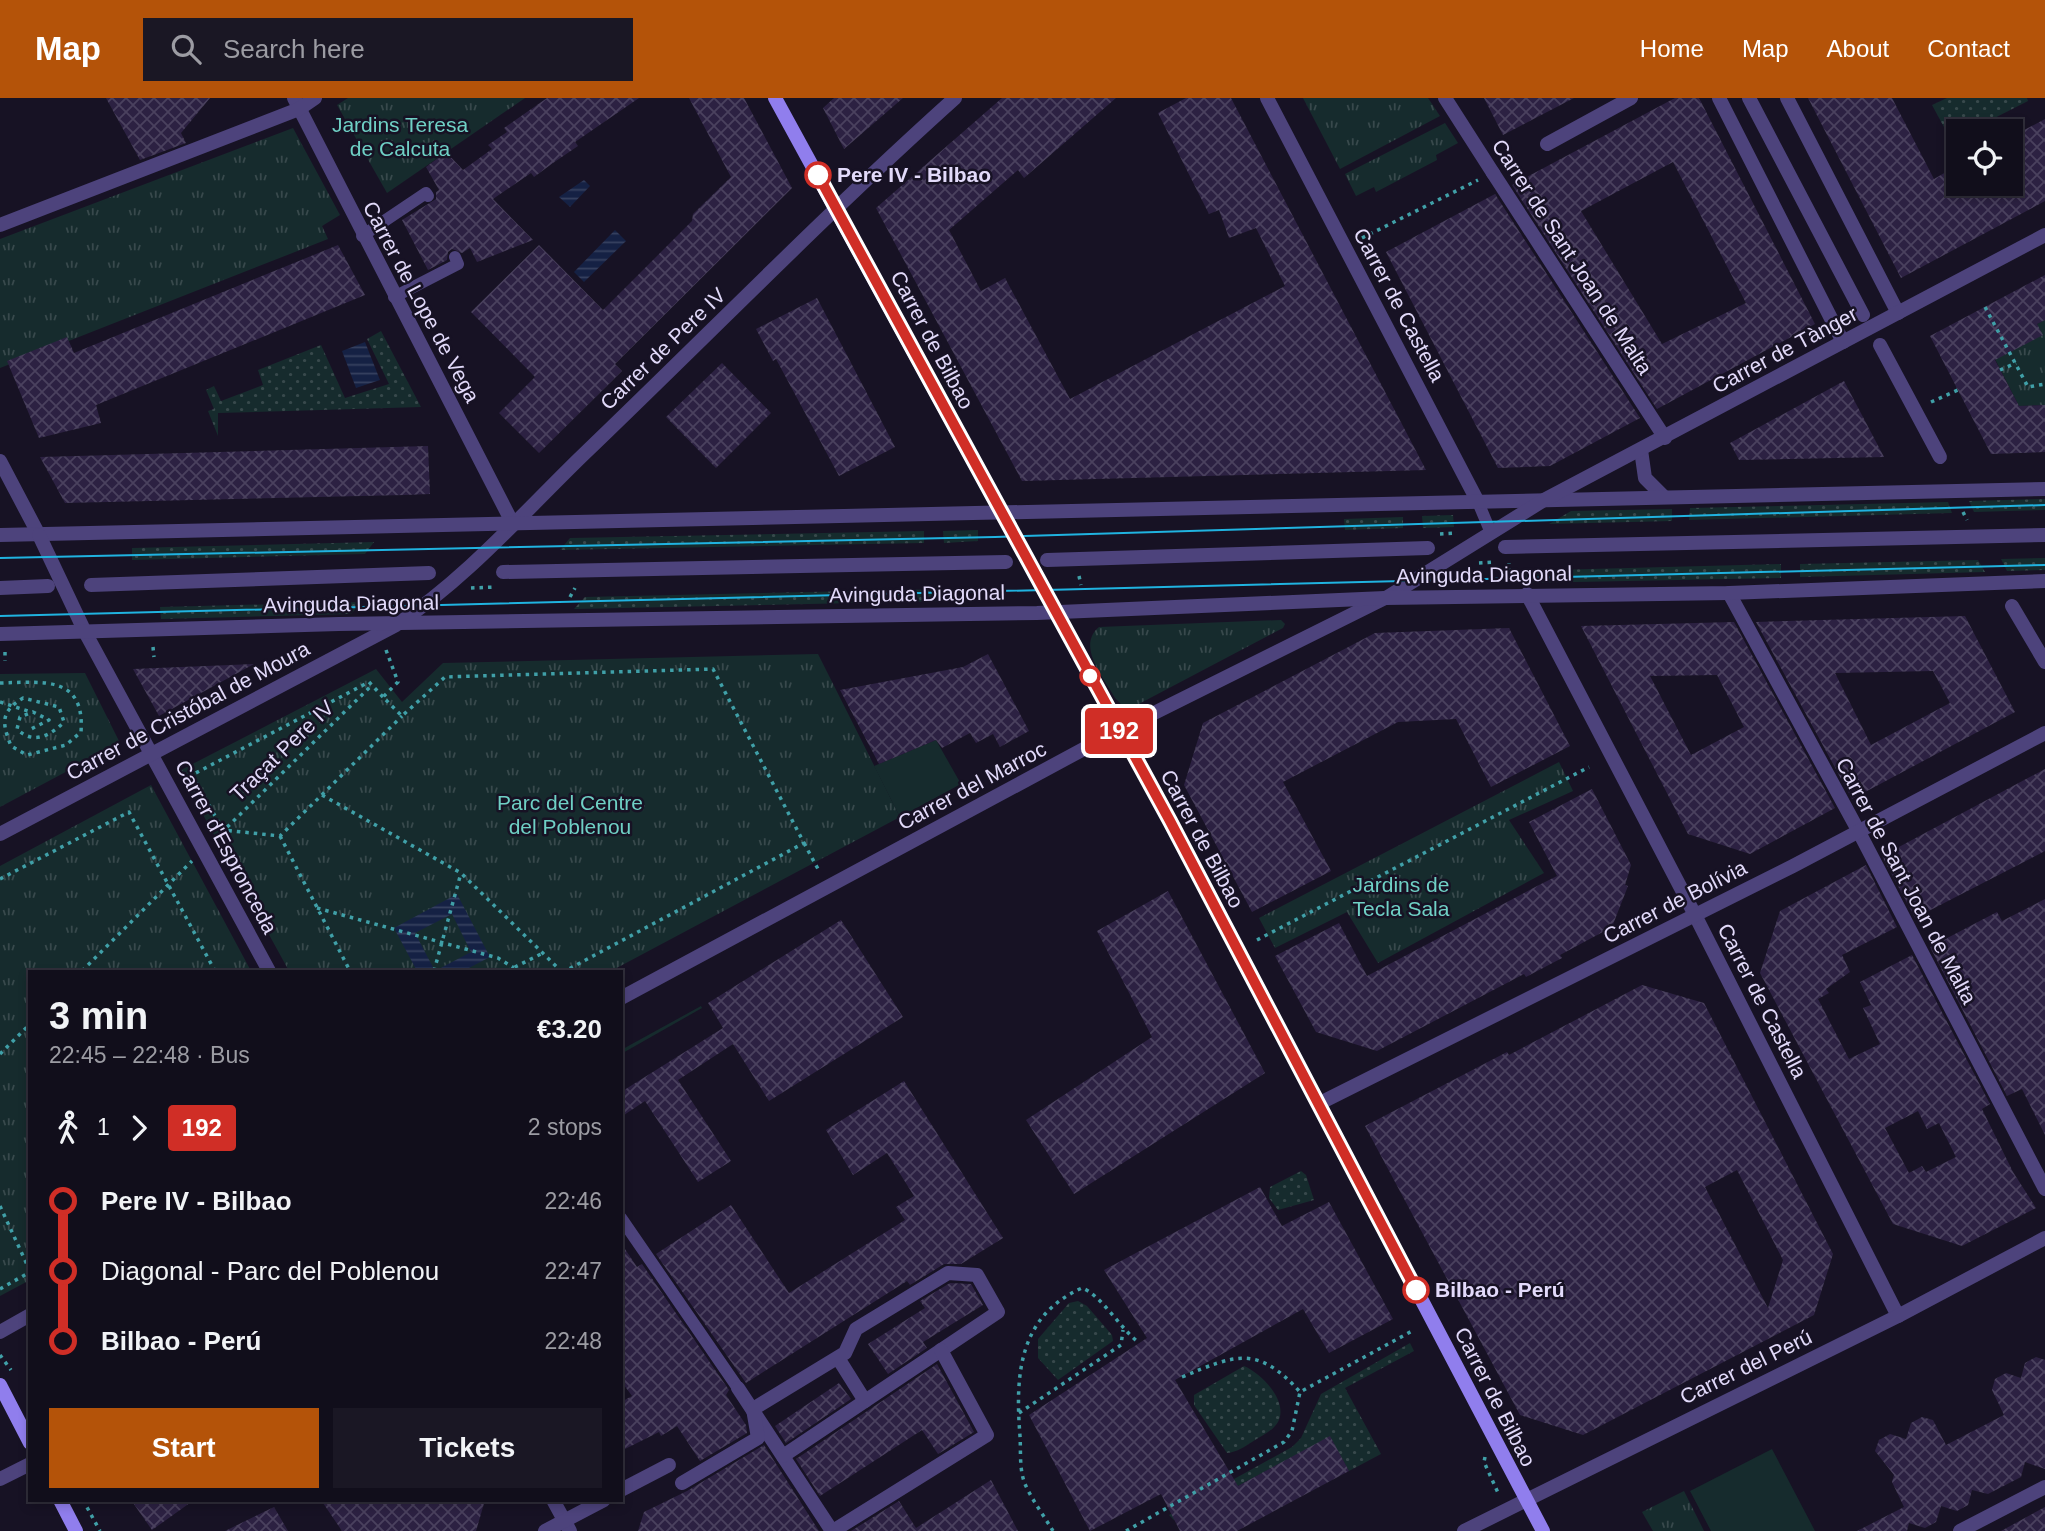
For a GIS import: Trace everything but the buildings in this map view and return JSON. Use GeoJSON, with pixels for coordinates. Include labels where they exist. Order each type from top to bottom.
{"type":"FeatureCollection","features":[{"type":"Feature","properties":{"kind":"main road","name":"Carrer de Bilbao"},"geometry":{"type":"LineString","coordinates":[[775,98],[1057,612],[1320,1103],[1542,1531]]}},
{"type":"Feature","properties":{"kind":"main road"},"geometry":{"type":"LineString","coordinates":[[0,1385],[28,1439]]}},
{"type":"Feature","properties":{"kind":"main road"},"geometry":{"type":"LineString","coordinates":[[61,1502],[76,1531]]}},
{"type":"Feature","properties":{"kind":"street"},"geometry":{"type":"LineString","coordinates":[[0,225],[315,98]]}},
{"type":"Feature","properties":{"kind":"street","name":"Carrer de Pere IV"},"geometry":{"type":"LineString","coordinates":[[396,625],[424,606],[513,524],[836,206],[955,98]]}},
{"type":"Feature","properties":{"kind":"street","name":"Carrer de Castella"},"geometry":{"type":"LineString","coordinates":[[1267,98],[1478,502]]}},
{"type":"Feature","properties":{"kind":"street","name":"Carrer de Sant Joan de Malta"},"geometry":{"type":"LineString","coordinates":[[1445,98],[1665,438]]}},
{"type":"Feature","properties":{"kind":"street"},"geometry":{"type":"LineString","coordinates":[[1547,144],[1631,98]]}},
{"type":"Feature","properties":{"kind":"street"},"geometry":{"type":"LineString","coordinates":[[1719,98],[1843,342]]}},
{"type":"Feature","properties":{"kind":"street"},"geometry":{"type":"LineString","coordinates":[[1749,98],[1863,315]]}},
{"type":"Feature","properties":{"kind":"street"},"geometry":{"type":"LineString","coordinates":[[1787,98],[1898,313]]}},
{"type":"Feature","properties":{"kind":"street","name":"Carrer de Lope de Vega"},"geometry":{"type":"LineString","coordinates":[[297,103],[362,236],[513,524]]}},
{"type":"Feature","properties":{"kind":"street","name":"Carrer de Tànger"},"geometry":{"type":"LineString","coordinates":[[1492,533],[1544,500],[2045,236]]}},
{"type":"Feature","properties":{"kind":"street"},"geometry":{"type":"LineString","coordinates":[[1880,345],[1940,457]]}},
{"type":"Feature","properties":{"kind":"street"},"geometry":{"type":"LineString","coordinates":[[1641,450],[1645,478],[1664,497]]}},
{"type":"Feature","properties":{"kind":"street"},"geometry":{"type":"LineString","coordinates":[[0,461],[39,535]]}},
{"type":"Feature","properties":{"kind":"street"},"geometry":{"type":"LineString","coordinates":[[0,535],[2045,489]]}},
{"type":"Feature","properties":{"kind":"street","name":"Carrer del Marroc"},"geometry":{"type":"LineString","coordinates":[[623,997],[1119,730],[1385,598],[1492,533]]}},
{"type":"Feature","properties":{"kind":"street","name":"Carrer d'Espronceda"},"geometry":{"type":"LineString","coordinates":[[39,535],[85,632],[268,970]]}},
{"type":"Feature","properties":{"kind":"street","name":"Avinguda Diagonal"},"geometry":{"type":"LineString","coordinates":[[1504,547],[2045,535]]}},
{"type":"Feature","properties":{"kind":"street","name":"Avinguda Diagonal"},"geometry":{"type":"LineString","coordinates":[[1047,560],[1428,548]]}},
{"type":"Feature","properties":{"kind":"street","name":"Avinguda Diagonal"},"geometry":{"type":"LineString","coordinates":[[503,572],[1006,562]]}},
{"type":"Feature","properties":{"kind":"street","name":"Avinguda Diagonal"},"geometry":{"type":"LineString","coordinates":[[91,585],[429,573]]}},
{"type":"Feature","properties":{"kind":"street","name":"Avinguda Diagonal"},"geometry":{"type":"LineString","coordinates":[[0,634],[1057,612],[1385,598],[1729,593],[2045,581]]}},
{"type":"Feature","properties":{"kind":"street"},"geometry":{"type":"LineString","coordinates":[[0,588],[48,586]]}},
{"type":"Feature","properties":{"kind":"street","name":"Carrer de Sant Joan de Malta"},"geometry":{"type":"LineString","coordinates":[[1729,593],[1859,832],[2045,1189]]}},
{"type":"Feature","properties":{"kind":"street","name":"Carrer de Castella"},"geometry":{"type":"LineString","coordinates":[[1527,594],[1695,915],[1898,1316]]}},
{"type":"Feature","properties":{"kind":"street"},"geometry":{"type":"LineString","coordinates":[[2012,606],[2045,662]]}},
{"type":"Feature","properties":{"kind":"street","name":"Carrer de Cristóbal de Moura"},"geometry":{"type":"LineString","coordinates":[[0,834],[396,625]]}},
{"type":"Feature","properties":{"kind":"street","name":"Carrer de Bolívia"},"geometry":{"type":"LineString","coordinates":[[1320,1103],[1859,832],[2045,733]]}},
{"type":"Feature","properties":{"kind":"street","name":"Carrer del Perú"},"geometry":{"type":"LineString","coordinates":[[1464,1531],[1898,1316],[2045,1238]]}},
{"type":"Feature","properties":{"kind":"street"},"geometry":{"type":"LineString","coordinates":[[753,1409],[838,1358],[845,1353],[856,1329],[948,1273],[976,1275],[998,1312],[783,1456]]}},
{"type":"Feature","properties":{"kind":"street"},"geometry":{"type":"LineString","coordinates":[[0,1332],[28,1316]]}},
{"type":"Feature","properties":{"kind":"street"},"geometry":{"type":"LineString","coordinates":[[738,1388],[833,1531],[987,1434],[941,1350]]}},
{"type":"Feature","properties":{"kind":"street"},"geometry":{"type":"LineString","coordinates":[[838,1358],[865,1401]]}},
{"type":"Feature","properties":{"kind":"street"},"geometry":{"type":"LineString","coordinates":[[682,1483],[758,1438],[753,1409]]}},
{"type":"Feature","properties":{"kind":"street"},"geometry":{"type":"LineString","coordinates":[[0,1479],[28,1465]]}},
{"type":"Feature","properties":{"kind":"street"},"geometry":{"type":"LineString","coordinates":[[623,1489],[670,1465]]}},
{"type":"Feature","properties":{"kind":"street"},"geometry":{"type":"LineString","coordinates":[[1960,1531],[2045,1487]]}},
{"type":"Feature","properties":{"kind":"street"},"geometry":{"type":"LineString","coordinates":[[554,1502],[567,1526]]}},
{"type":"Feature","properties":{"kind":"street"},"geometry":{"type":"LineString","coordinates":[[545,1531],[567,1526],[601,1502]]}},
{"type":"Feature","properties":{"kind":"lane"},"geometry":{"type":"LineString","coordinates":[[362,236],[426,193],[428,197]]}},
{"type":"Feature","properties":{"kind":"lane"},"geometry":{"type":"LineString","coordinates":[[394,297],[458,264],[455,257]]}},
{"type":"Feature","properties":{"kind":"lane","name":"Carrer de Castella"},"geometry":{"type":"LineString","coordinates":[[1478,502],[1492,533]]}},
{"type":"Feature","properties":{"kind":"lane"},"geometry":{"type":"LineString","coordinates":[[623,1221],[738,1388]]}},
{"type":"Feature","properties":{"kind":"path"},"geometry":{"type":"LineString","coordinates":[[1362,238],[1493,173]]}},
{"type":"Feature","properties":{"kind":"path"},"geometry":{"type":"LineString","coordinates":[[1985,307],[2028,387],[2045,384]]}},
{"type":"Feature","properties":{"kind":"path"},"geometry":{"type":"LineString","coordinates":[[2000,370],[2016,363]]}},
{"type":"Feature","properties":{"kind":"path"},"geometry":{"type":"LineString","coordinates":[[1914,410],[1958,390]]}},
{"type":"Feature","properties":{"kind":"path"},"geometry":{"type":"LineString","coordinates":[[153,647],[154,657]]}},
{"type":"Feature","properties":{"kind":"path"},"geometry":{"type":"LineString","coordinates":[[383,697],[398,682],[385,649]]}},
{"type":"Feature","properties":{"kind":"path"},"geometry":{"type":"LineString","coordinates":[[5,652],[5,662]]}},
{"type":"Feature","properties":{"kind":"path"},"geometry":{"type":"LineString","coordinates":[[280,836],[445,677],[712,669],[818,869]]}},
{"type":"Feature","properties":{"kind":"path"},"geometry":{"type":"LineString","coordinates":[[0,683],[50,682],[75,696],[83,711],[81,733],[66,746],[27,755],[11,746],[2,724],[5,712],[11,705],[23,698],[45,702],[59,707],[64,722],[55,731],[37,739],[25,737],[17,729],[20,717],[33,712]]}},
{"type":"Feature","properties":{"kind":"path"},"geometry":{"type":"LineString","coordinates":[[280,836],[223,830],[192,775],[369,682],[402,716]]}},
{"type":"Feature","properties":{"kind":"path","name":"Traçat Pere IV"},"geometry":{"type":"LineString","coordinates":[[214,840],[372,685]]}},
{"type":"Feature","properties":{"kind":"path"},"geometry":{"type":"LineString","coordinates":[[0,702],[49,720],[31,729]]}},
{"type":"Feature","properties":{"kind":"path"},"geometry":{"type":"LineString","coordinates":[[1257,940],[1589,767]]}},
{"type":"Feature","properties":{"kind":"path"},"geometry":{"type":"LineString","coordinates":[[322,795],[461,873],[562,970]]}},
{"type":"Feature","properties":{"kind":"path"},"geometry":{"type":"LineString","coordinates":[[0,878],[129,812],[214,970]]}},
{"type":"Feature","properties":{"kind":"path"},"geometry":{"type":"LineString","coordinates":[[280,836],[349,970]]}},
{"type":"Feature","properties":{"kind":"path"},"geometry":{"type":"LineString","coordinates":[[565,970],[804,843]]}},
{"type":"Feature","properties":{"kind":"path"},"geometry":{"type":"LineString","coordinates":[[83,970],[195,858]]}},
{"type":"Feature","properties":{"kind":"path"},"geometry":{"type":"LineString","coordinates":[[434,970],[461,873]]}},
{"type":"Feature","properties":{"kind":"path"},"geometry":{"type":"LineString","coordinates":[[317,908],[387,925],[498,958],[514,968]]}},
{"type":"Feature","properties":{"kind":"path"},"geometry":{"type":"LineString","coordinates":[[509,970],[543,953]]}},
{"type":"Feature","properties":{"kind":"path"},"geometry":{"type":"LineString","coordinates":[[0,1054],[28,1026]]}},
{"type":"Feature","properties":{"kind":"path"},"geometry":{"type":"LineString","coordinates":[[0,1206],[28,1268]]}},
{"type":"Feature","properties":{"kind":"path"},"geometry":{"type":"LineString","coordinates":[[0,1289],[28,1273]]}},
{"type":"Feature","properties":{"kind":"path"},"geometry":{"type":"LineString","coordinates":[[1053,1531],[1025,1483],[1019,1413],[1022,1360],[1030,1338],[1042,1315],[1066,1295],[1082,1288],[1090,1291],[1138,1342]]}},
{"type":"Feature","properties":{"kind":"path"},"geometry":{"type":"LineString","coordinates":[[1019,1413],[1121,1345],[1124,1330]]}},
{"type":"Feature","properties":{"kind":"path"},"geometry":{"type":"LineString","coordinates":[[1300,1392],[1412,1332]]}},
{"type":"Feature","properties":{"kind":"path"},"geometry":{"type":"LineString","coordinates":[[0,1355],[15,1375]]}},
{"type":"Feature","properties":{"kind":"path"},"geometry":{"type":"LineString","coordinates":[[1182,1377],[1229,1357],[1265,1362],[1284,1375],[1300,1392]]}},
{"type":"Feature","properties":{"kind":"path"},"geometry":{"type":"LineString","coordinates":[[1126,1531],[1284,1442],[1292,1431],[1300,1392]]}},
{"type":"Feature","properties":{"kind":"path"},"geometry":{"type":"LineString","coordinates":[[84,1502],[100,1531]]}},
{"type":"Feature","properties":{"kind":"green space","name":"Jardins Teresa de Calcuta"},"geometry":{"type":"Polygon","coordinates":[[[348,98],[525,98],[387,193],[337,105],[348,98]]]}},
{"type":"Feature","properties":{"kind":"green space"},"geometry":{"type":"Polygon","coordinates":[[[1303,98],[1428,98],[1440,116],[1340,169],[1303,98]]]}},
{"type":"Feature","properties":{"kind":"green space"},"geometry":{"type":"Polygon","coordinates":[[[1947,98],[2027,98],[2028,101],[1993,119],[1946,119],[1946,131],[1932,105],[1947,98]]]}},
{"type":"Feature","properties":{"kind":"green space"},"geometry":{"type":"Polygon","coordinates":[[[1445,123],[1458,143],[1436,155],[1437,160],[1376,192],[1374,187],[1356,196],[1345,174],[1445,123]]]}},
{"type":"Feature","properties":{"kind":"green space","name":"Jardins Teresa de Calcuta"},"geometry":{"type":"Polygon","coordinates":[[[293,128],[340,215],[322,226],[328,239],[0,368],[0,239],[293,128]]]}},
{"type":"Feature","properties":{"kind":"green space"},"geometry":{"type":"Polygon","coordinates":[[[1972,314],[2042,335],[2037,324],[2045,320],[2045,405],[2019,406],[1972,314]]]}},
{"type":"Feature","properties":{"kind":"green space"},"geometry":{"type":"Polygon","coordinates":[[[381,331],[421,407],[218,413],[218,436],[208,411],[214,409],[206,390],[214,386],[221,401],[263,385],[258,370],[321,345],[345,398],[389,384],[367,339],[381,331]]]}},
{"type":"Feature","properties":{"kind":"green space"},"geometry":{"type":"Polygon","coordinates":[[[2045,499],[2045,510],[1974,512],[1969,501],[2045,499]]]}},
{"type":"Feature","properties":{"kind":"green space"},"geometry":{"type":"Polygon","coordinates":[[[1948,502],[1952,513],[1689,520],[1690,508],[1948,502]]]}},
{"type":"Feature","properties":{"kind":"green space"},"geometry":{"type":"Polygon","coordinates":[[[1672,509],[1672,521],[1549,524],[1571,511],[1672,509]]]}},
{"type":"Feature","properties":{"kind":"green space"},"geometry":{"type":"Polygon","coordinates":[[[1453,515],[1454,527],[1423,528],[1422,516],[1453,515]]]}},
{"type":"Feature","properties":{"kind":"green space"},"geometry":{"type":"Polygon","coordinates":[[[1403,517],[1403,528],[1345,530],[1344,519],[1403,517]]]}},
{"type":"Feature","properties":{"kind":"green space"},"geometry":{"type":"Polygon","coordinates":[[[978,530],[978,541],[944,543],[943,531],[978,530]]]}},
{"type":"Feature","properties":{"kind":"green space"},"geometry":{"type":"Polygon","coordinates":[[[924,531],[924,543],[560,550],[570,538],[924,531]]]}},
{"type":"Feature","properties":{"kind":"green space"},"geometry":{"type":"Polygon","coordinates":[[[374,542],[365,554],[132,560],[132,548],[374,542]]]}},
{"type":"Feature","properties":{"kind":"green space"},"geometry":{"type":"Polygon","coordinates":[[[2045,558],[2045,570],[2007,571],[2001,559],[2045,558]]]}},
{"type":"Feature","properties":{"kind":"green space"},"geometry":{"type":"Polygon","coordinates":[[[1978,560],[1985,572],[1800,577],[1800,564],[1978,560]]]}},
{"type":"Feature","properties":{"kind":"green space"},"geometry":{"type":"Polygon","coordinates":[[[1781,564],[1781,578],[1519,583],[1519,571],[1781,564]]]}},
{"type":"Feature","properties":{"kind":"green space"},"geometry":{"type":"Polygon","coordinates":[[[948,589],[948,601],[574,609],[585,597],[948,589]]]}},
{"type":"Feature","properties":{"kind":"green space"},"geometry":{"type":"Polygon","coordinates":[[[362,602],[351,614],[161,619],[160,607],[362,602]]]}},
{"type":"Feature","properties":{"kind":"green space"},"geometry":{"type":"Polygon","coordinates":[[[1281,620],[1285,624],[1283,628],[1135,706],[1121,704],[1115,698],[1091,653],[1090,643],[1099,627],[1281,620]]]}},
{"type":"Feature","properties":{"kind":"green space","name":"Parc del Centre del Poblenou"},"geometry":{"type":"Polygon","coordinates":[[[818,654],[900,817],[613,970],[288,970],[179,771],[376,669],[402,702],[443,663],[818,654]]]}},
{"type":"Feature","properties":{"kind":"green space"},"geometry":{"type":"Polygon","coordinates":[[[85,673],[120,743],[0,807],[0,674],[85,673]]]}},
{"type":"Feature","properties":{"kind":"green space"},"geometry":{"type":"Polygon","coordinates":[[[936,740],[961,784],[900,817],[874,766],[936,740]]]}},
{"type":"Feature","properties":{"kind":"green space","name":"Jardins de Tecla Sala"},"geometry":{"type":"Polygon","coordinates":[[[1559,762],[1573,791],[1509,820],[1544,873],[1378,963],[1347,912],[1275,948],[1259,918],[1559,762]]]}},
{"type":"Feature","properties":{"kind":"green space"},"geometry":{"type":"Polygon","coordinates":[[[151,785],[250,970],[28,970],[28,1281],[0,1296],[0,866],[151,785]]]}},
{"type":"Feature","properties":{"kind":"green space"},"geometry":{"type":"Polygon","coordinates":[[[701,1006],[702,1008],[623,1053],[623,1049],[701,1006]]]}},
{"type":"Feature","properties":{"kind":"green space"},"geometry":{"type":"Polygon","coordinates":[[[1301,1171],[1306,1175],[1314,1200],[1278,1210],[1269,1198],[1270,1187],[1301,1171]]]}},
{"type":"Feature","properties":{"kind":"green space"},"geometry":{"type":"Polygon","coordinates":[[[1078,1301],[1087,1306],[1112,1335],[1113,1341],[1058,1380],[1038,1358],[1038,1339],[1069,1303],[1078,1301]]]}},
{"type":"Feature","properties":{"kind":"green space"},"geometry":{"type":"Polygon","coordinates":[[[1410,1343],[1414,1351],[1345,1388],[1381,1454],[1349,1471],[1330,1437],[1174,1520],[1169,1515],[1292,1447],[1301,1438],[1321,1394],[1410,1343]]]}},
{"type":"Feature","properties":{"kind":"green space"},"geometry":{"type":"Polygon","coordinates":[[[1244,1366],[1272,1389],[1280,1405],[1280,1414],[1278,1422],[1270,1431],[1240,1449],[1227,1453],[1194,1405],[1194,1395],[1244,1366]]]}},
{"type":"Feature","properties":{"kind":"green space"},"geometry":{"type":"Polygon","coordinates":[[[1772,1449],[1815,1531],[1711,1531],[1690,1491],[1772,1449]]]}},
{"type":"Feature","properties":{"kind":"green space"},"geometry":{"type":"Polygon","coordinates":[[[1684,1491],[1704,1531],[1653,1531],[1642,1512],[1684,1491]]]}},
{"type":"Feature","properties":{"kind":"water"},"geometry":{"type":"Polygon","coordinates":[[[584,180],[590,186],[570,207],[559,197],[584,180]]]}},
{"type":"Feature","properties":{"kind":"water"},"geometry":{"type":"Polygon","coordinates":[[[615,230],[626,241],[584,282],[574,272],[615,230]]]}},
{"type":"Feature","properties":{"kind":"water"},"geometry":{"type":"Polygon","coordinates":[[[365,342],[380,380],[356,388],[342,351],[365,342]]]}},
{"type":"Feature","properties":{"kind":"water"},"geometry":{"type":"Polygon","coordinates":[[[457,894],[490,957],[465,970],[437,970],[471,952],[452,914],[415,933],[434,970],[416,970],[394,928],[457,894]]]}},
{"type":"Feature","properties":{"kind":"tram line"},"geometry":{"type":"LineString","coordinates":[[0,558],[995,537],[2045,505]]}},
{"type":"Feature","properties":{"kind":"tram line"},"geometry":{"type":"LineString","coordinates":[[0,616],[2045,565]]}},
{"type":"Feature","properties":{"kind":"bus line","name":"192"},"geometry":{"type":"LineString","coordinates":[[818,175],[1170,821],[1416,1290]]}},
{"type":"Feature","properties":{"kind":"place","name":"Pere IV - Bilbao"},"geometry":{"type":"Point","coordinates":[818,175]}},
{"type":"Feature","properties":{"kind":"place","name":"Bilbao - Perú"},"geometry":{"type":"Point","coordinates":[1416,1290]}}]}
